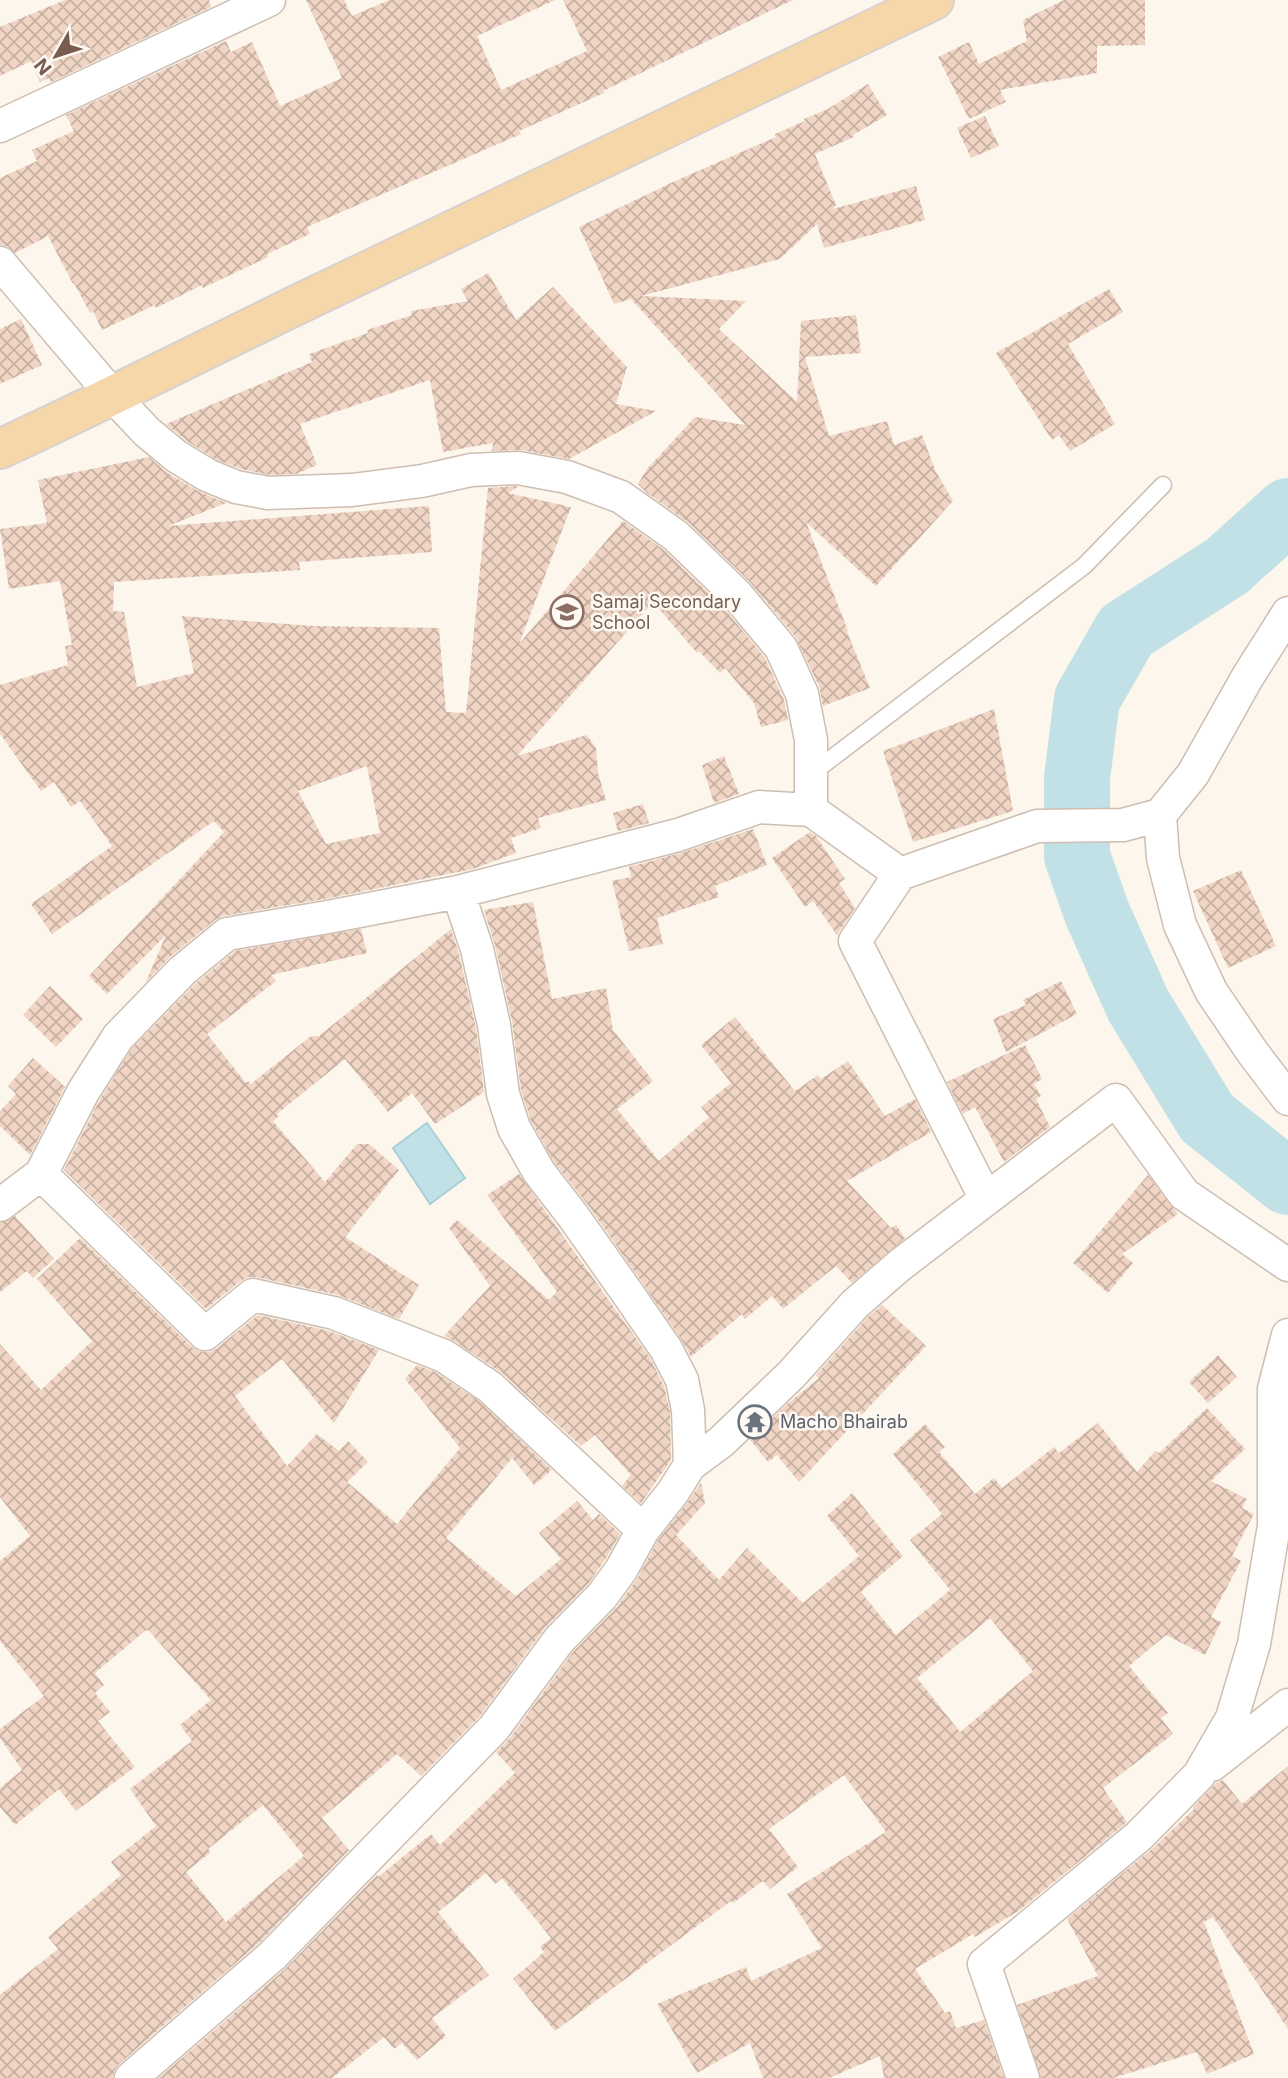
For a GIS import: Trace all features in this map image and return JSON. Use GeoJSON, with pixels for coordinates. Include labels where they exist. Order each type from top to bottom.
{"type":"FeatureCollection","features":[{"type":"Feature","properties":{"kind":"main road"},"geometry":{"type":"LineString","coordinates":[[0,449],[934,0]]}},
{"type":"Feature","properties":{"kind":"street"},"geometry":{"type":"LineString","coordinates":[[0,126],[269,0]]}},
{"type":"Feature","properties":{"kind":"street"},"geometry":{"type":"LineString","coordinates":[[0,263],[147,432],[176,456],[207,475],[236,487],[268,493],[352,490],[422,481],[471,470],[519,468],[567,477],[621,497],[676,536],[736,594],[781,648],[802,694],[811,740],[811,810]]}},
{"type":"Feature","properties":{"kind":"street"},"geometry":{"type":"LineString","coordinates":[[986,1199],[855,941],[900,874],[1037,826],[1123,825],[1160,815],[1193,774],[1247,678],[1283,635]]}},
{"type":"Feature","properties":{"kind":"street"},"geometry":{"type":"LineString","coordinates":[[0,1205],[41,1174],[83,1092],[118,1037],[182,971],[227,934],[458,892],[678,835],[759,807],[811,810],[900,874]]}},
{"type":"Feature","properties":{"kind":"street"},"geometry":{"type":"LineString","coordinates":[[1160,815],[1163,858],[1180,925],[1211,991],[1288,1099]]}},
{"type":"Feature","properties":{"kind":"street"},"geometry":{"type":"LineString","coordinates":[[458,892],[477,949],[494,1025],[503,1094],[514,1128],[538,1172],[611,1270],[666,1349],[677,1370],[682,1380],[688,1410],[690,1465]]}},
{"type":"Feature","properties":{"kind":"street"},"geometry":{"type":"LineString","coordinates":[[131,2078],[272,1955],[494,1728],[559,1640],[602,1596],[621,1570],[643,1530],[690,1465],[722,1442],[791,1375],[855,1304],[900,1265],[1116,1100],[1184,1194],[1288,1265]]}},
{"type":"Feature","properties":{"kind":"street"},"geometry":{"type":"LineString","coordinates":[[41,1174],[205,1334],[253,1296],[334,1313],[444,1356],[490,1387],[643,1530]]}},
{"type":"Feature","properties":{"kind":"street"},"geometry":{"type":"LineString","coordinates":[[1199,1775],[1233,1718],[1254,1644],[1274,1526],[1274,1389],[1288,1335]]}},
{"type":"Feature","properties":{"kind":"street"},"geometry":{"type":"LineString","coordinates":[[1023,2078],[984,1964],[1139,1836],[1199,1775],[1288,1705]]}},
{"type":"Feature","properties":{"kind":"lane"},"geometry":{"type":"LineString","coordinates":[[811,774],[1084,566],[1163,485]]}},
{"type":"Feature","properties":{"kind":"water"},"geometry":{"type":"Polygon","coordinates":[[[427,1123],[465,1178],[430,1204],[393,1148],[427,1123]]]}},
{"type":"Feature","properties":{"kind":"building"},"geometry":{"type":"Polygon","coordinates":[[[65,0],[209,0],[211,7],[51,82],[49,78],[40,82],[31,61],[0,76],[0,27],[65,0]]]}},
{"type":"Feature","properties":{"kind":"building"},"geometry":{"type":"Polygon","coordinates":[[[306,0],[344,0],[352,16],[389,0],[555,0],[477,36],[501,90],[587,51],[563,0],[793,0],[603,91],[604,93],[519,131],[521,134],[307,227],[310,234],[267,254],[268,257],[203,288],[202,285],[102,330],[93,311],[90,313],[73,284],[48,236],[15,253],[7,246],[0,245],[0,178],[37,161],[32,150],[74,131],[66,115],[226,41],[231,52],[252,42],[280,106],[342,78],[306,0]]]}},
{"type":"Feature","properties":{"kind":"building"},"geometry":{"type":"Polygon","coordinates":[[[1064,0],[1145,0],[1145,45],[1097,46],[1097,73],[1000,90],[1006,102],[969,119],[938,57],[969,42],[979,64],[1027,41],[1023,20],[1064,0]]]}},
{"type":"Feature","properties":{"kind":"building"},"geometry":{"type":"Polygon","coordinates":[[[868,84],[887,115],[853,135],[854,137],[815,154],[836,205],[833,209],[916,186],[925,220],[824,248],[817,224],[780,259],[641,296],[746,301],[719,329],[797,402],[801,321],[856,315],[861,353],[805,357],[829,436],[887,421],[894,445],[922,435],[936,472],[953,501],[876,586],[806,522],[870,688],[823,706],[819,686],[795,636],[749,581],[689,523],[638,484],[647,469],[695,417],[745,425],[631,299],[614,304],[579,227],[776,137],[775,134],[826,110],[868,84]]]}},
{"type":"Feature","properties":{"kind":"building"},"geometry":{"type":"Polygon","coordinates":[[[985,116],[999,146],[971,158],[957,128],[985,116]]]}},
{"type":"Feature","properties":{"kind":"building"},"geometry":{"type":"Polygon","coordinates":[[[488,273],[516,320],[553,287],[627,367],[616,404],[656,411],[569,459],[521,450],[492,451],[493,443],[443,452],[430,380],[300,424],[317,465],[296,474],[269,475],[241,469],[215,459],[166,424],[312,362],[309,354],[412,315],[411,311],[468,301],[461,289],[488,273]]]}},
{"type":"Feature","properties":{"kind":"building"},"geometry":{"type":"Polygon","coordinates":[[[1109,289],[1123,312],[1068,344],[1115,424],[1070,451],[1059,435],[1052,440],[996,353],[1109,289]]]}},
{"type":"Feature","properties":{"kind":"building"},"geometry":{"type":"Polygon","coordinates":[[[21,319],[42,365],[0,384],[0,329],[21,319]]]}},
{"type":"Feature","properties":{"kind":"building"},"geometry":{"type":"Polygon","coordinates":[[[149,457],[166,472],[198,491],[226,503],[168,526],[429,506],[432,552],[299,562],[300,570],[114,582],[113,611],[124,612],[137,687],[194,673],[182,616],[313,626],[439,628],[446,712],[466,713],[488,488],[517,486],[508,493],[571,507],[519,644],[623,521],[664,550],[723,607],[765,658],[784,700],[788,720],[761,727],[754,703],[725,668],[720,673],[699,651],[697,653],[653,602],[517,756],[587,735],[596,748],[598,773],[606,800],[538,818],[541,828],[511,838],[516,853],[473,869],[325,899],[223,916],[170,957],[146,982],[166,935],[107,994],[89,976],[224,832],[214,821],[52,934],[31,904],[112,846],[80,801],[71,807],[54,782],[41,791],[0,734],[0,685],[68,665],[65,646],[72,645],[60,581],[9,589],[0,529],[47,523],[38,480],[149,457]],[[367,766],[298,791],[326,844],[380,833],[367,766]]]}},
{"type":"Feature","properties":{"kind":"building"},"geometry":{"type":"Polygon","coordinates":[[[994,709],[1013,811],[913,842],[883,751],[994,709]]]}},
{"type":"Feature","properties":{"kind":"building"},"geometry":{"type":"Polygon","coordinates":[[[724,756],[739,794],[714,803],[702,765],[724,756]]]}},
{"type":"Feature","properties":{"kind":"building"},"geometry":{"type":"Polygon","coordinates":[[[643,804],[649,823],[618,831],[613,813],[643,804]]]}},
{"type":"Feature","properties":{"kind":"building"},"geometry":{"type":"Polygon","coordinates":[[[753,829],[767,865],[715,886],[719,897],[657,918],[663,944],[629,951],[612,881],[631,877],[629,867],[753,829]]]}},
{"type":"Feature","properties":{"kind":"building"},"geometry":{"type":"Polygon","coordinates":[[[810,832],[816,836],[845,879],[839,883],[855,908],[837,935],[813,901],[805,907],[772,858],[810,832]]]}},
{"type":"Feature","properties":{"kind":"building"},"geometry":{"type":"Polygon","coordinates":[[[1241,870],[1276,946],[1228,968],[1193,891],[1241,870]]]}},
{"type":"Feature","properties":{"kind":"building"},"geometry":{"type":"Polygon","coordinates":[[[533,902],[552,999],[606,988],[613,1030],[653,1081],[617,1109],[659,1161],[709,1117],[701,1107],[731,1083],[701,1045],[735,1017],[795,1091],[818,1075],[821,1079],[848,1061],[885,1116],[915,1099],[931,1132],[847,1181],[891,1228],[896,1225],[905,1238],[852,1283],[836,1266],[783,1309],[772,1296],[745,1319],[742,1314],[691,1357],[588,1205],[554,1162],[531,1121],[521,1090],[512,1021],[495,945],[484,910],[533,902]]]}},
{"type":"Feature","properties":{"kind":"building"},"geometry":{"type":"Polygon","coordinates":[[[361,929],[367,953],[271,975],[276,981],[207,1034],[246,1083],[248,1081],[251,1084],[311,1036],[319,1036],[451,929],[476,1028],[484,1092],[435,1124],[412,1093],[388,1112],[345,1059],[277,1114],[279,1116],[273,1121],[325,1182],[357,1144],[369,1144],[399,1170],[345,1237],[419,1285],[399,1319],[338,1295],[256,1277],[241,1281],[206,1309],[64,1170],[99,1101],[132,1048],[194,985],[235,951],[361,929]]]}},
{"type":"Feature","properties":{"kind":"building"},"geometry":{"type":"Polygon","coordinates":[[[1061,981],[1077,1014],[1006,1052],[993,1019],[1026,1005],[1023,1000],[1061,981]]]}},
{"type":"Feature","properties":{"kind":"building"},"geometry":{"type":"Polygon","coordinates":[[[50,986],[83,1019],[56,1047],[23,1015],[50,986]]]}},
{"type":"Feature","properties":{"kind":"building"},"geometry":{"type":"Polygon","coordinates":[[[1025,1045],[1042,1079],[1034,1084],[1041,1096],[1036,1099],[1050,1127],[1004,1162],[975,1107],[963,1114],[947,1082],[1025,1045]]]}},
{"type":"Feature","properties":{"kind":"building"},"geometry":{"type":"Polygon","coordinates":[[[33,1058],[65,1087],[30,1155],[0,1126],[0,1111],[16,1094],[8,1086],[33,1058]]]}},
{"type":"Feature","properties":{"kind":"building"},"geometry":{"type":"Polygon","coordinates":[[[519,1174],[650,1358],[664,1386],[670,1412],[671,1460],[641,1503],[622,1486],[631,1475],[595,1435],[581,1446],[502,1373],[444,1336],[490,1286],[449,1228],[457,1220],[549,1300],[557,1292],[487,1195],[519,1174]]]}},
{"type":"Feature","properties":{"kind":"building"},"geometry":{"type":"Polygon","coordinates":[[[1148,1175],[1178,1214],[1122,1254],[1133,1263],[1108,1293],[1073,1263],[1148,1175]]]}},
{"type":"Feature","properties":{"kind":"building"},"geometry":{"type":"Polygon","coordinates":[[[15,1216],[54,1259],[33,1278],[27,1271],[0,1292],[0,1223],[15,1216]]]}},
{"type":"Feature","properties":{"kind":"building"},"geometry":{"type":"Polygon","coordinates":[[[80,1238],[199,1351],[216,1349],[258,1315],[329,1331],[379,1350],[334,1423],[282,1359],[235,1396],[287,1466],[317,1434],[339,1451],[348,1441],[368,1462],[347,1482],[397,1524],[460,1448],[405,1379],[417,1365],[435,1372],[479,1401],[552,1470],[534,1485],[512,1458],[446,1538],[516,1596],[561,1559],[539,1533],[577,1501],[593,1520],[599,1514],[620,1534],[588,1584],[544,1629],[480,1716],[421,1776],[397,1754],[322,1818],[349,1850],[259,1943],[119,2064],[113,2078],[0,2078],[0,1995],[58,1949],[48,1937],[121,1875],[111,1862],[156,1826],[130,1789],[192,1741],[180,1725],[211,1700],[148,1630],[145,1631],[95,1673],[104,1685],[95,1693],[110,1712],[98,1721],[135,1767],[76,1811],[59,1789],[15,1825],[0,1807],[0,1788],[22,1770],[0,1738],[0,1729],[44,1696],[0,1641],[0,1561],[30,1536],[0,1497],[0,1344],[41,1390],[92,1341],[37,1279],[80,1238]],[[263,1805],[208,1849],[211,1852],[186,1872],[226,1922],[304,1856],[263,1805]]]}},
{"type":"Feature","properties":{"kind":"building"},"geometry":{"type":"Polygon","coordinates":[[[882,1305],[926,1346],[799,1482],[777,1455],[768,1462],[750,1440],[819,1378],[816,1375],[882,1305]]]}},
{"type":"Feature","properties":{"kind":"building"},"geometry":{"type":"Polygon","coordinates":[[[1218,1355],[1237,1377],[1208,1403],[1189,1382],[1218,1355]]]}},
{"type":"Feature","properties":{"kind":"building"},"geometry":{"type":"Polygon","coordinates":[[[1207,1408],[1245,1449],[1211,1481],[1247,1499],[1242,1508],[1254,1514],[1232,1556],[1241,1561],[1211,1617],[1221,1622],[1205,1655],[1166,1635],[1129,1666],[1168,1713],[1161,1718],[1173,1734],[1103,1788],[1127,1822],[1020,1910],[975,1937],[973,1934],[915,1969],[945,2013],[950,2011],[956,2028],[984,2020],[1004,2078],[884,2078],[880,2056],[829,2078],[763,2078],[750,2043],[697,2073],[657,2004],[746,1967],[751,1981],[822,1948],[787,1894],[886,1832],[844,1775],[769,1829],[798,1867],[770,1889],[763,1881],[733,1903],[731,1901],[555,2031],[513,1979],[544,1952],[540,1947],[551,1938],[502,1878],[495,1884],[486,1873],[438,1912],[489,1975],[432,2018],[446,2036],[417,2060],[402,2043],[394,2049],[384,2037],[332,2078],[159,2078],[284,1970],[377,1875],[378,1877],[431,1834],[440,1845],[515,1773],[496,1752],[509,1739],[573,1652],[617,1607],[637,1579],[658,1540],[701,1483],[705,1503],[676,1535],[719,1580],[747,1548],[803,1603],[859,1556],[827,1516],[852,1493],[903,1556],[861,1592],[896,1635],[950,1590],[910,1540],[942,1514],[893,1454],[925,1424],[945,1447],[939,1452],[975,1494],[994,1478],[1002,1488],[1054,1447],[1059,1453],[1098,1423],[1137,1472],[1155,1451],[1159,1453],[1207,1408]],[[990,1618],[917,1678],[960,1732],[1033,1671],[990,1618]]]}},
{"type":"Feature","properties":{"kind":"building"},"geometry":{"type":"Polygon","coordinates":[[[1288,1766],[1288,2029],[1213,1917],[1204,1922],[1254,2054],[1207,2074],[1197,2052],[1113,2078],[1041,2078],[1017,2005],[1098,1976],[1067,1919],[1152,1849],[1194,1809],[1216,1783],[1223,1780],[1242,1804],[1288,1766]]]}},
{"type":"Feature","properties":{"kind":"waterway"},"geometry":{"type":"LineString","coordinates":[[1288,511],[1227,566],[1126,631],[1087,699],[1077,778],[1077,856],[1097,913],[1138,1005],[1207,1118],[1288,1182]]}},
{"type":"Feature","properties":{"kind":"place","name":"Samaj Secondary School"},"geometry":{"type":"Point","coordinates":[567,612]}},
{"type":"Feature","properties":{"kind":"place","name":"Macho Bhairab"},"geometry":{"type":"Point","coordinates":[755,1422]}}]}
